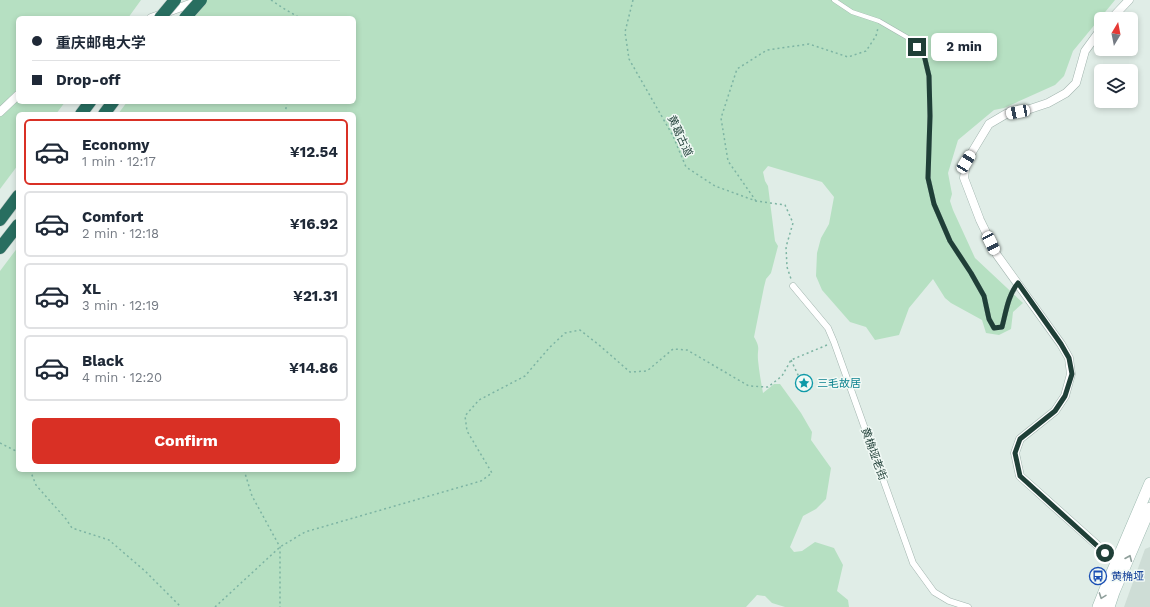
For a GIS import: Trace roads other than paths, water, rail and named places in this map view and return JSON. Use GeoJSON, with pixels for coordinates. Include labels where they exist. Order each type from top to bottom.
{"type":"FeatureCollection","features":[{"type":"Feature","properties":{"kind":"highway"},"geometry":{"type":"LineString","coordinates":[[162,16],[175,0]]}},
{"type":"Feature","properties":{"kind":"highway"},"geometry":{"type":"LineString","coordinates":[[187,16],[201,0]]}},
{"type":"Feature","properties":{"kind":"highway"},"geometry":{"type":"LineString","coordinates":[[0,220],[16,199]]}},
{"type":"Feature","properties":{"kind":"highway"},"geometry":{"type":"LineString","coordinates":[[0,248],[16,228]]}},
{"type":"Feature","properties":{"kind":"main road"},"geometry":{"type":"LineString","coordinates":[[1109,607],[1143,521],[1150,483]]}},
{"type":"Feature","properties":{"kind":"main road"},"geometry":{"type":"LineString","coordinates":[[1098,607],[1116,562],[1150,508]]}},
{"type":"Feature","properties":{"kind":"street"},"geometry":{"type":"LineString","coordinates":[[157,16],[201,0]]}},
{"type":"Feature","properties":{"kind":"street"},"geometry":{"type":"LineString","coordinates":[[1118,12],[1129,0]]}},
{"type":"Feature","properties":{"kind":"street"},"geometry":{"type":"LineString","coordinates":[[1094,38],[1084,51],[1076,82],[1066,93],[1048,103],[1030,109],[1006,114],[989,124],[966,162],[964,178],[980,220],[997,254],[1061,344],[1069,358],[1072,374],[1065,396],[1055,411],[1020,439],[1015,453],[1020,476],[1116,562]]}},
{"type":"Feature","properties":{"kind":"street"},"geometry":{"type":"LineString","coordinates":[[0,112],[16,97]]}},
{"type":"Feature","properties":{"kind":"street","name":"黄桷垭老街"},"geometry":{"type":"LineString","coordinates":[[793,286],[828,328],[913,563],[934,592],[949,604],[968,607]]}},
{"type":"Feature","properties":{"kind":"lane"},"geometry":{"type":"LineString","coordinates":[[834,0],[852,12],[879,21],[910,39],[924,55],[929,76],[930,116],[928,178],[934,204],[950,241],[984,296],[989,319],[994,328],[1002,327],[1009,300],[1018,283]]}},
{"type":"Feature","properties":{"kind":"place","name":"三毛故居"},"geometry":{"type":"Point","coordinates":[804,383]}},
{"type":"Feature","properties":{"kind":"place","name":"黄桷垭"},"geometry":{"type":"Point","coordinates":[1098,576]}}]}
